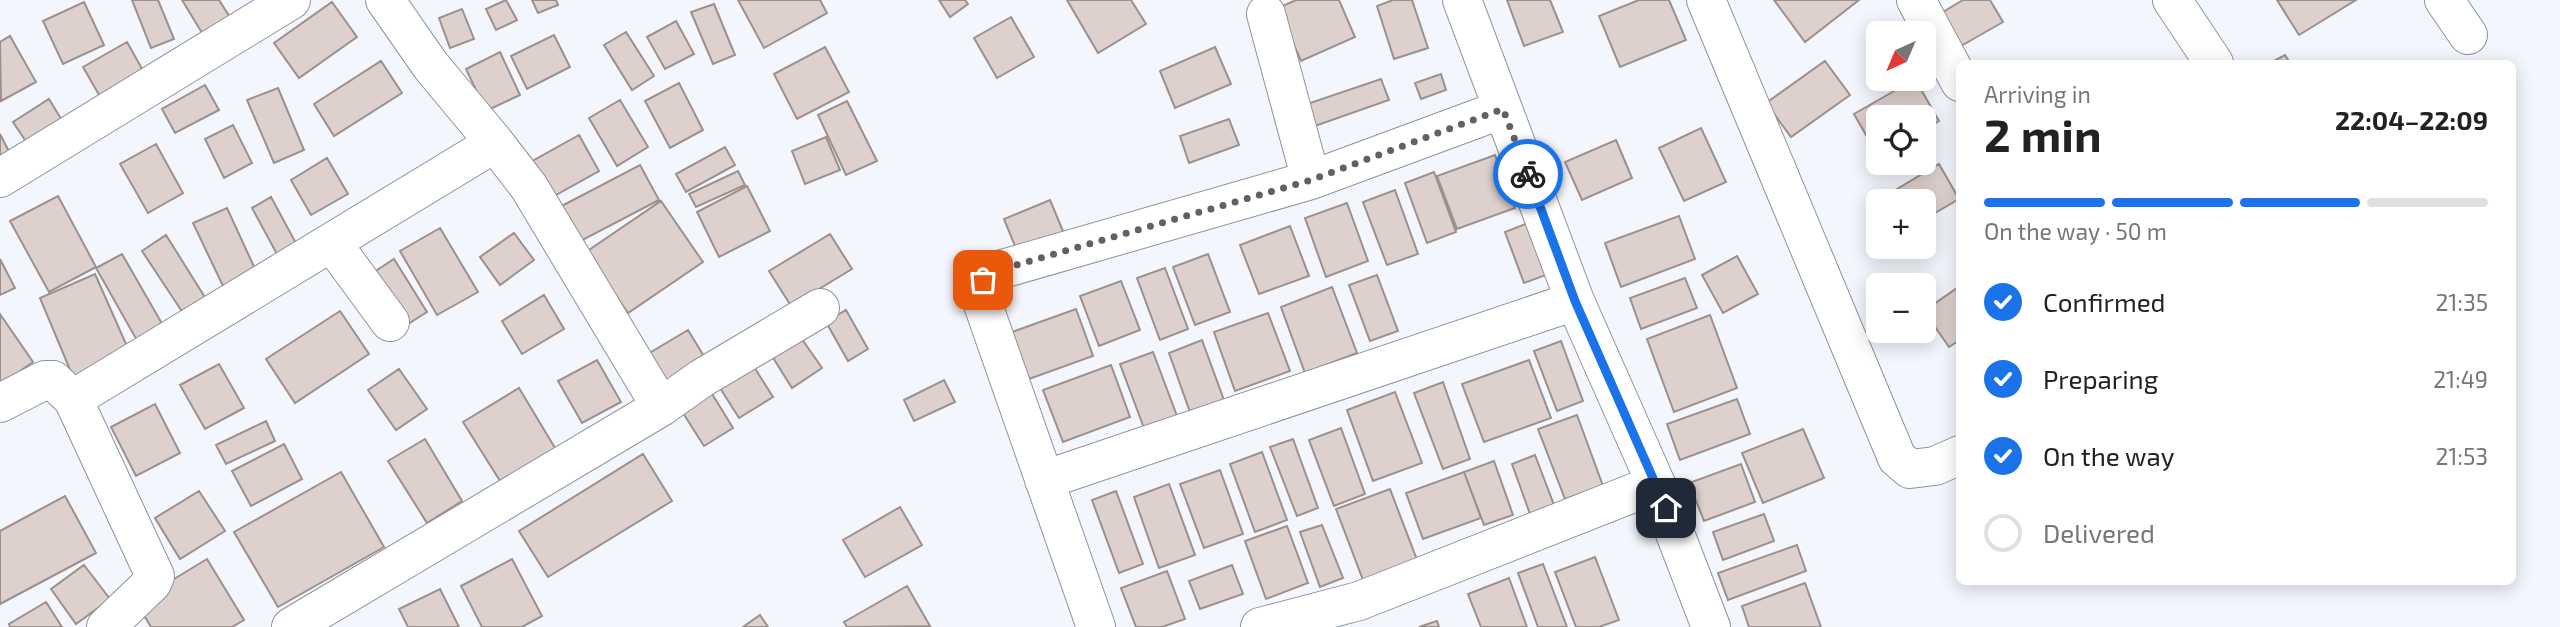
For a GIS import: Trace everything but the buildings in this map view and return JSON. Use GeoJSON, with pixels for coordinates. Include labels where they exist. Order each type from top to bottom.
{"type":"FeatureCollection","features":[{"type":"Feature","properties":{"kind":"street"},"geometry":{"type":"LineString","coordinates":[[0,178],[291,0]]}},
{"type":"Feature","properties":{"kind":"street"},"geometry":{"type":"LineString","coordinates":[[385,0],[430,66],[529,187],[661,407]]}},
{"type":"Feature","properties":{"kind":"street"},"geometry":{"type":"LineString","coordinates":[[1462,0],[1575,301],[1657,484],[1711,627]]}},
{"type":"Feature","properties":{"kind":"street"},"geometry":{"type":"LineString","coordinates":[[1706,0],[1897,458],[1910,469],[1935,466],[1956,458]]}},
{"type":"Feature","properties":{"kind":"street"},"geometry":{"type":"LineString","coordinates":[[1916,0],[1956,75]]}},
{"type":"Feature","properties":{"kind":"street"},"geometry":{"type":"LineString","coordinates":[[2172,0],[2212,60]]}},
{"type":"Feature","properties":{"kind":"street"},"geometry":{"type":"LineString","coordinates":[[2444,0],[2468,35]]}},
{"type":"Feature","properties":{"kind":"street"},"geometry":{"type":"LineString","coordinates":[[1266,14],[1311,180]]}},
{"type":"Feature","properties":{"kind":"street"},"geometry":{"type":"LineString","coordinates":[[1096,627],[980,296],[983,280],[999,270],[1311,180],[1503,109]]}},
{"type":"Feature","properties":{"kind":"street"},"geometry":{"type":"LineString","coordinates":[[73,399],[495,143]]}},
{"type":"Feature","properties":{"kind":"street"},"geometry":{"type":"LineString","coordinates":[[332,243],[390,322]]}},
{"type":"Feature","properties":{"kind":"street"},"geometry":{"type":"LineString","coordinates":[[1044,480],[1575,301]]}},
{"type":"Feature","properties":{"kind":"street"},"geometry":{"type":"LineString","coordinates":[[290,627],[661,407],[702,378],[820,308]]}},
{"type":"Feature","properties":{"kind":"street"},"geometry":{"type":"LineString","coordinates":[[0,403],[44,380],[52,380],[73,399],[155,576],[152,583],[106,627]]}},
{"type":"Feature","properties":{"kind":"street"},"geometry":{"type":"LineString","coordinates":[[1260,627],[1359,601],[1657,484]]}},
{"type":"Feature","properties":{"kind":"way so far"},"geometry":{"type":"LineString","coordinates":[[983,280],[999,270],[1311,180],[1503,109],[1528,174]]}},
{"type":"Feature","properties":{"kind":"route"},"geometry":{"type":"LineString","coordinates":[[1528,174],[1575,301],[1666,508]]}}]}
